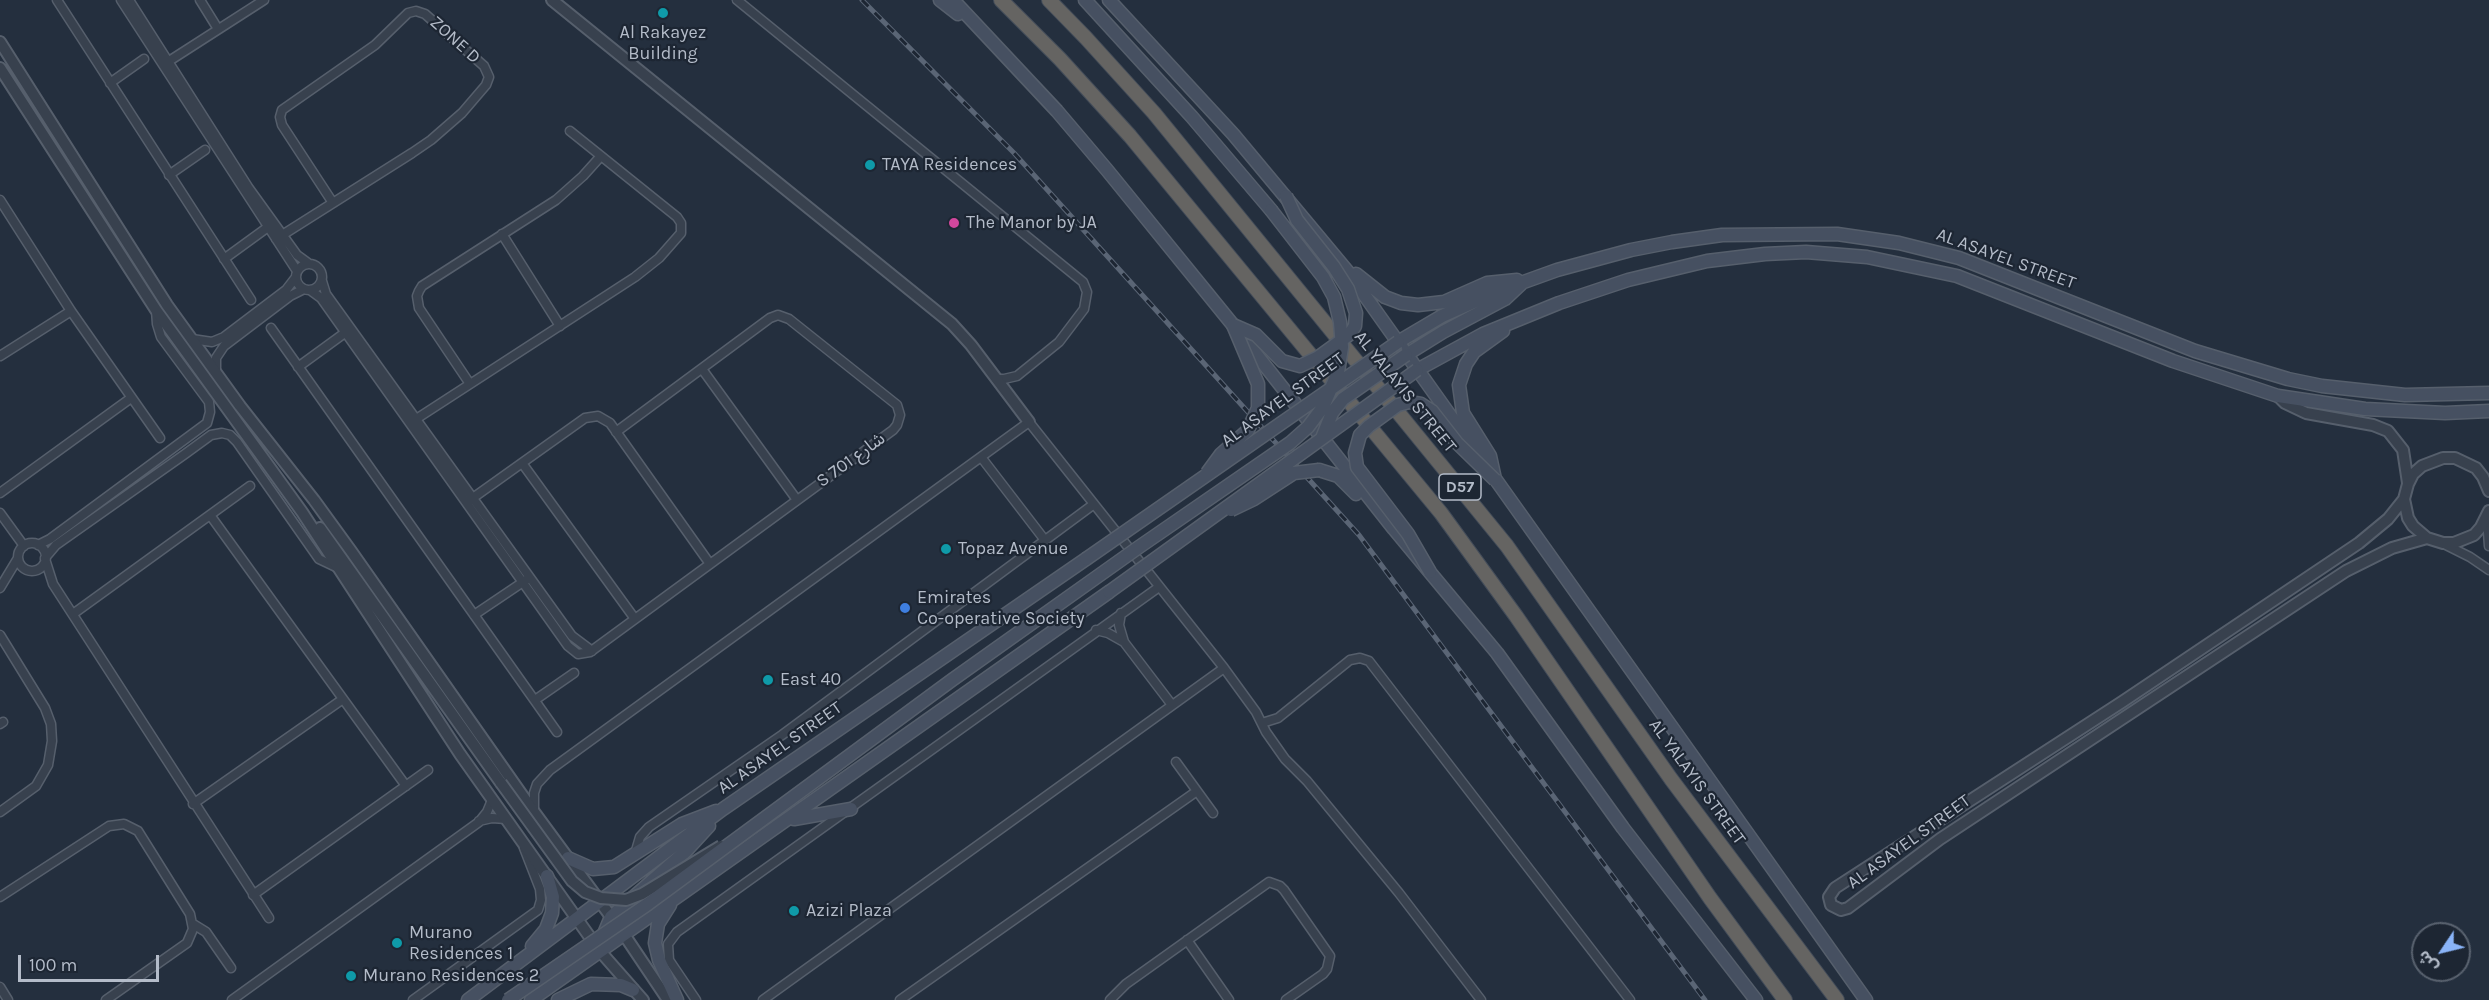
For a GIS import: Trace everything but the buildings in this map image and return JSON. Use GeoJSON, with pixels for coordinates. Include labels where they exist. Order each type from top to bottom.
{"type":"FeatureCollection","features":[{"type":"Feature","properties":{"kind":"highway","name":"D57"},"geometry":{"type":"LineString","coordinates":[[1000,0],[1060,59],[1130,136],[1441,513],[1516,616],[1704,888],[1785,1000]]}},
{"type":"Feature","properties":{"kind":"highway","name":"AL YALAYIS STREET"},"geometry":{"type":"LineString","coordinates":[[1049,0],[1154,114],[1501,538],[1671,779],[1837,1000]]}},
{"type":"Feature","properties":{"kind":"main road"},"geometry":{"type":"LineString","coordinates":[[940,0],[982,29]]}},
{"type":"Feature","properties":{"kind":"main road"},"geometry":{"type":"LineString","coordinates":[[953,0],[1058,111],[1233,325],[1394,529],[1519,682],[1623,828],[1756,1000]]}},
{"type":"Feature","properties":{"kind":"main road"},"geometry":{"type":"LineString","coordinates":[[1109,0],[1199,96],[1330,250],[1398,342],[1866,1000]]}},
{"type":"Feature","properties":{"kind":"main road"},"geometry":{"type":"LineString","coordinates":[[508,1000],[640,910],[1073,593],[1290,443],[1316,417],[1334,384],[1341,360],[1341,328],[1334,297],[1323,277],[1205,132],[1088,3]]}},
{"type":"Feature","properties":{"kind":"main road"},"geometry":{"type":"LineString","coordinates":[[1233,325],[1256,335],[1282,361],[1300,366],[1317,358],[1346,337],[1355,326],[1356,313],[1348,289],[1334,267],[1297,220],[1286,196]]}},
{"type":"Feature","properties":{"kind":"main road","name":"AL ASAYEL STREET"},"geometry":{"type":"LineString","coordinates":[[468,1000],[723,809],[1398,342],[1442,316],[1524,281],[1631,250],[1697,238],[1757,234],[1847,236],[1899,243],[1976,264],[2202,353],[2288,379],[2322,386],[2404,395],[2489,393]]}},
{"type":"Feature","properties":{"kind":"main road"},"geometry":{"type":"LineString","coordinates":[[1330,250],[1378,293],[1409,304],[1436,304],[1496,281],[1524,281]]}},
{"type":"Feature","properties":{"kind":"main road","name":"AL ASAYEL STREET"},"geometry":{"type":"LineString","coordinates":[[531,1000],[623,933],[675,900],[790,819],[1417,370],[1457,346],[1515,320],[1593,291],[1679,266],[1736,257],[1779,253],[1847,255],[1898,262],[1957,276],[2173,362],[2278,396],[2313,403],[2385,410],[2445,413],[2489,411]]}},
{"type":"Feature","properties":{"kind":"main road"},"geometry":{"type":"LineString","coordinates":[[1322,438],[1328,421],[1343,399],[1443,332],[1505,299],[1524,281]]}},
{"type":"Feature","properties":{"kind":"main road"},"geometry":{"type":"LineString","coordinates":[[1495,480],[1490,456],[1463,413],[1460,385],[1466,364],[1474,352],[1515,320]]}},
{"type":"Feature","properties":{"kind":"main road"},"geometry":{"type":"LineString","coordinates":[[1203,479],[1221,454],[1248,430],[1258,408],[1259,392],[1256,376],[1233,325]]}},
{"type":"Feature","properties":{"kind":"main road"},"geometry":{"type":"LineString","coordinates":[[1430,573],[1408,534],[1357,467],[1355,453],[1360,435],[1368,426],[1398,405],[1409,402],[1421,404],[1432,411],[1457,443],[1495,480]]}},
{"type":"Feature","properties":{"kind":"main road"},"geometry":{"type":"LineString","coordinates":[[1218,514],[1246,504],[1294,473],[1319,470],[1332,473],[1343,480],[1375,515],[1394,529]]}},
{"type":"Feature","properties":{"kind":"main road"},"geometry":{"type":"LineString","coordinates":[[568,858],[584,867],[602,869],[614,867],[682,824],[723,809]]}},
{"type":"Feature","properties":{"kind":"main road"},"geometry":{"type":"LineString","coordinates":[[599,950],[601,937],[611,917],[686,851],[723,809]]}},
{"type":"Feature","properties":{"kind":"main road"},"geometry":{"type":"LineString","coordinates":[[790,819],[851,809]]}},
{"type":"Feature","properties":{"kind":"main road"},"geometry":{"type":"LineString","coordinates":[[524,957],[546,928],[552,912],[553,897],[547,876]]}},
{"type":"Feature","properties":{"kind":"main road"},"geometry":{"type":"LineString","coordinates":[[675,900],[658,924],[655,937],[659,960],[677,1000]]}},
{"type":"Feature","properties":{"kind":"main road"},"geometry":{"type":"LineString","coordinates":[[558,1000],[591,984],[621,985],[633,990]]}},
{"type":"Feature","properties":{"kind":"street"},"geometry":{"type":"LineString","coordinates":[[57,0],[251,300]]}},
{"type":"Feature","properties":{"kind":"street"},"geometry":{"type":"LineString","coordinates":[[121,0],[166,63],[248,187],[279,237],[297,274],[298,284],[321,298],[413,421],[526,579],[474,615]]}},
{"type":"Feature","properties":{"kind":"street"},"geometry":{"type":"LineString","coordinates":[[129,0],[268,227],[297,255],[320,269],[326,294],[413,421]]}},
{"type":"Feature","properties":{"kind":"street"},"geometry":{"type":"LineString","coordinates":[[200,0],[218,29]]}},
{"type":"Feature","properties":{"kind":"street"},"geometry":{"type":"LineString","coordinates":[[166,63],[264,0]]}},
{"type":"Feature","properties":{"kind":"street"},"geometry":{"type":"LineString","coordinates":[[552,0],[952,324],[971,345],[1029,422],[1224,668],[1256,712],[1285,759],[1399,893],[1481,1000]]}},
{"type":"Feature","properties":{"kind":"street"},"geometry":{"type":"LineString","coordinates":[[737,0],[1083,282],[1087,292],[1084,309],[1059,342],[1017,376],[996,379]]}},
{"type":"Feature","properties":{"kind":"street","name":"ZONE D"},"geometry":{"type":"LineString","coordinates":[[279,237],[333,203],[412,153],[449,126],[487,82],[488,73],[484,66],[425,14],[416,11],[408,13],[375,45],[287,104],[280,113],[282,125],[333,203]]}},
{"type":"Feature","properties":{"kind":"street"},"geometry":{"type":"LineString","coordinates":[[0,42],[166,305],[216,374],[314,500],[669,1000]]}},
{"type":"Feature","properties":{"kind":"street"},"geometry":{"type":"LineString","coordinates":[[110,83],[144,59]]}},
{"type":"Feature","properties":{"kind":"street"},"geometry":{"type":"LineString","coordinates":[[0,68],[156,310],[302,512],[492,800],[599,950],[643,1000]]}},
{"type":"Feature","properties":{"kind":"street"},"geometry":{"type":"LineString","coordinates":[[413,421],[648,268],[670,248],[682,230],[677,217],[570,131]]}},
{"type":"Feature","properties":{"kind":"street"},"geometry":{"type":"LineString","coordinates":[[169,175],[205,150]]}},
{"type":"Feature","properties":{"kind":"street"},"geometry":{"type":"LineString","coordinates":[[470,384],[419,308],[417,296],[422,286],[563,194],[601,156]]}},
{"type":"Feature","properties":{"kind":"street"},"geometry":{"type":"LineString","coordinates":[[0,200],[71,311],[160,438]]}},
{"type":"Feature","properties":{"kind":"street"},"geometry":{"type":"LineString","coordinates":[[224,259],[268,227]]}},
{"type":"Feature","properties":{"kind":"street"},"geometry":{"type":"LineString","coordinates":[[502,234],[560,326]]}},
{"type":"Feature","properties":{"kind":"street"},"geometry":{"type":"LineString","coordinates":[[190,338],[204,342],[224,337],[286,290],[302,266],[308,263]]}},
{"type":"Feature","properties":{"kind":"street"},"geometry":{"type":"LineString","coordinates":[[216,374],[216,358],[224,346],[290,296],[317,287],[322,281]]}},
{"type":"Feature","properties":{"kind":"street"},"geometry":{"type":"LineString","coordinates":[[38,545],[50,539],[207,423],[210,406],[207,398],[161,337],[156,310]]}},
{"type":"Feature","properties":{"kind":"street"},"geometry":{"type":"LineString","coordinates":[[0,356],[71,311]]}},
{"type":"Feature","properties":{"kind":"street","name":"S 701 شارع"},"geometry":{"type":"LineString","coordinates":[[526,579],[572,651],[584,655],[895,428],[900,415],[897,405],[782,315],[770,318],[616,432]]}},
{"type":"Feature","properties":{"kind":"street"},"geometry":{"type":"LineString","coordinates":[[271,328],[557,732]]}},
{"type":"Feature","properties":{"kind":"street"},"geometry":{"type":"LineString","coordinates":[[298,367],[346,332]]}},
{"type":"Feature","properties":{"kind":"street"},"geometry":{"type":"LineString","coordinates":[[702,369],[797,500]]}},
{"type":"Feature","properties":{"kind":"street"},"geometry":{"type":"LineString","coordinates":[[2278,396],[2285,403],[2306,413],[2373,425],[2395,436],[2403,450],[2408,484],[2404,500],[2408,518],[2413,526],[2427,538],[2443,543],[2489,570]]}},
{"type":"Feature","properties":{"kind":"street"},"geometry":{"type":"LineString","coordinates":[[0,493],[131,398]]}},
{"type":"Feature","properties":{"kind":"street"},"geometry":{"type":"LineString","coordinates":[[470,500],[585,418],[598,416],[605,418],[616,432],[710,564]]}},
{"type":"Feature","properties":{"kind":"street"},"geometry":{"type":"LineString","coordinates":[[534,812],[533,802],[537,784],[550,770],[1029,422]]}},
{"type":"Feature","properties":{"kind":"street"},"geometry":{"type":"LineString","coordinates":[[9,576],[40,568],[56,545],[214,434],[222,433],[230,435],[237,442],[320,559],[339,568]]}},
{"type":"Feature","properties":{"kind":"street"},"geometry":{"type":"LineString","coordinates":[[177,444],[185,454]]}},
{"type":"Feature","properties":{"kind":"street"},"geometry":{"type":"LineString","coordinates":[[981,457],[1044,539]]}},
{"type":"Feature","properties":{"kind":"street"},"geometry":{"type":"LineString","coordinates":[[2408,484],[2422,466],[2432,460],[2455,458],[2475,468],[2483,477],[2489,491]]}},
{"type":"Feature","properties":{"kind":"street"},"geometry":{"type":"LineString","coordinates":[[522,463],[635,619]]}},
{"type":"Feature","properties":{"kind":"street"},"geometry":{"type":"LineString","coordinates":[[73,614],[250,486]]}},
{"type":"Feature","properties":{"kind":"street","name":"AL ASAYEL STREET"},"geometry":{"type":"LineString","coordinates":[[2404,500],[2388,519],[2359,543],[2132,695],[1835,888],[1830,894],[1831,905],[1841,910],[1848,908],[1940,839],[2341,574],[2380,553],[2427,538]]}},
{"type":"Feature","properties":{"kind":"street"},"geometry":{"type":"LineString","coordinates":[[634,856],[640,837],[649,827],[913,640],[1044,539],[1095,504]]}},
{"type":"Feature","properties":{"kind":"street"},"geometry":{"type":"LineString","coordinates":[[302,512],[315,522],[354,574],[572,881],[585,892],[601,898],[626,900],[642,894],[707,853],[736,840]]}},
{"type":"Feature","properties":{"kind":"street"},"geometry":{"type":"LineString","coordinates":[[0,513],[24,546]]}},
{"type":"Feature","properties":{"kind":"street"},"geometry":{"type":"LineString","coordinates":[[210,515],[406,786]]}},
{"type":"Feature","properties":{"kind":"street"},"geometry":{"type":"LineString","coordinates":[[2443,543],[2454,543],[2474,535],[2488,515]]}},
{"type":"Feature","properties":{"kind":"street"},"geometry":{"type":"LineString","coordinates":[[2488,515],[2489,546]]}},
{"type":"Feature","properties":{"kind":"street"},"geometry":{"type":"LineString","coordinates":[[0,588],[9,576],[19,551],[24,546],[31,543],[43,549],[53,584],[268,918]]}},
{"type":"Feature","properties":{"kind":"street"},"geometry":{"type":"LineString","coordinates":[[18,558],[20,564],[53,584]]}},
{"type":"Feature","properties":{"kind":"street"},"geometry":{"type":"LineString","coordinates":[[696,1000],[669,960],[668,944],[672,936],[1159,587]]}},
{"type":"Feature","properties":{"kind":"street"},"geometry":{"type":"LineString","coordinates":[[1121,613],[1119,625],[1124,642],[1172,705]]}},
{"type":"Feature","properties":{"kind":"street"},"geometry":{"type":"LineString","coordinates":[[1096,630],[1124,642]]}},
{"type":"Feature","properties":{"kind":"street"},"geometry":{"type":"LineString","coordinates":[[0,635],[45,708],[51,724],[52,741],[48,765],[36,786],[0,812]]}},
{"type":"Feature","properties":{"kind":"street"},"geometry":{"type":"LineString","coordinates":[[1262,723],[1278,718],[1350,660],[1360,658],[1369,661],[1630,1000]]}},
{"type":"Feature","properties":{"kind":"street"},"geometry":{"type":"LineString","coordinates":[[763,1000],[1224,668]]}},
{"type":"Feature","properties":{"kind":"street"},"geometry":{"type":"LineString","coordinates":[[535,700],[574,673]]}},
{"type":"Feature","properties":{"kind":"street"},"geometry":{"type":"LineString","coordinates":[[194,804],[343,699]]}},
{"type":"Feature","properties":{"kind":"street"},"geometry":{"type":"LineString","coordinates":[[1176,762],[1213,813]]}},
{"type":"Feature","properties":{"kind":"street"},"geometry":{"type":"LineString","coordinates":[[253,896],[428,770]]}},
{"type":"Feature","properties":{"kind":"street"},"geometry":{"type":"LineString","coordinates":[[900,1000],[1197,790]]}},
{"type":"Feature","properties":{"kind":"street"},"geometry":{"type":"LineString","coordinates":[[226,1000],[233,998],[479,822],[487,812],[492,800]]}},
{"type":"Feature","properties":{"kind":"street"},"geometry":{"type":"LineString","coordinates":[[479,822],[492,818],[506,819]]}},
{"type":"Feature","properties":{"kind":"street"},"geometry":{"type":"LineString","coordinates":[[0,897],[109,826],[124,824],[138,831],[194,924],[187,943],[106,1000]]}},
{"type":"Feature","properties":{"kind":"street"},"geometry":{"type":"LineString","coordinates":[[413,1000],[538,910],[541,900],[540,889],[528,865],[522,841]]}},
{"type":"Feature","properties":{"kind":"street"},"geometry":{"type":"LineString","coordinates":[[1110,1000],[1126,984],[1263,884],[1269,882],[1280,886],[1329,956],[1328,969],[1287,1000]]}},
{"type":"Feature","properties":{"kind":"street"},"geometry":{"type":"LineString","coordinates":[[194,924],[206,932],[231,968]]}},
{"type":"Feature","properties":{"kind":"street"},"geometry":{"type":"LineString","coordinates":[[1187,940],[1229,1000]]}},
{"type":"Feature","properties":{"kind":"street"},"geometry":{"type":"LineString","coordinates":[[0,987],[8,1000]]}},
{"type":"Feature","properties":{"kind":"railway"},"geometry":{"type":"LineString","coordinates":[[862,0],[1014,153],[1359,535],[1705,1000]]}},
{"type":"Feature","properties":{"kind":"place","name":"Al Rakayez Building"},"geometry":{"type":"Point","coordinates":[663,13]}},
{"type":"Feature","properties":{"kind":"place","name":"TAYA Residences"},"geometry":{"type":"Point","coordinates":[870,165]}},
{"type":"Feature","properties":{"kind":"place","name":"The Manor by JA"},"geometry":{"type":"Point","coordinates":[954,223]}},
{"type":"Feature","properties":{"kind":"place","name":"Topaz Avenue"},"geometry":{"type":"Point","coordinates":[946,549]}},
{"type":"Feature","properties":{"kind":"place","name":"Emirates Co-operative Society"},"geometry":{"type":"Point","coordinates":[905,608]}},
{"type":"Feature","properties":{"kind":"place","name":"East 40"},"geometry":{"type":"Point","coordinates":[768,680]}},
{"type":"Feature","properties":{"kind":"place","name":"Azizi Plaza"},"geometry":{"type":"Point","coordinates":[794,911]}},
{"type":"Feature","properties":{"kind":"place","name":"Murano Residences 1"},"geometry":{"type":"Point","coordinates":[397,943]}},
{"type":"Feature","properties":{"kind":"place","name":"Murano Residences 2"},"geometry":{"type":"Point","coordinates":[351,976]}}]}
